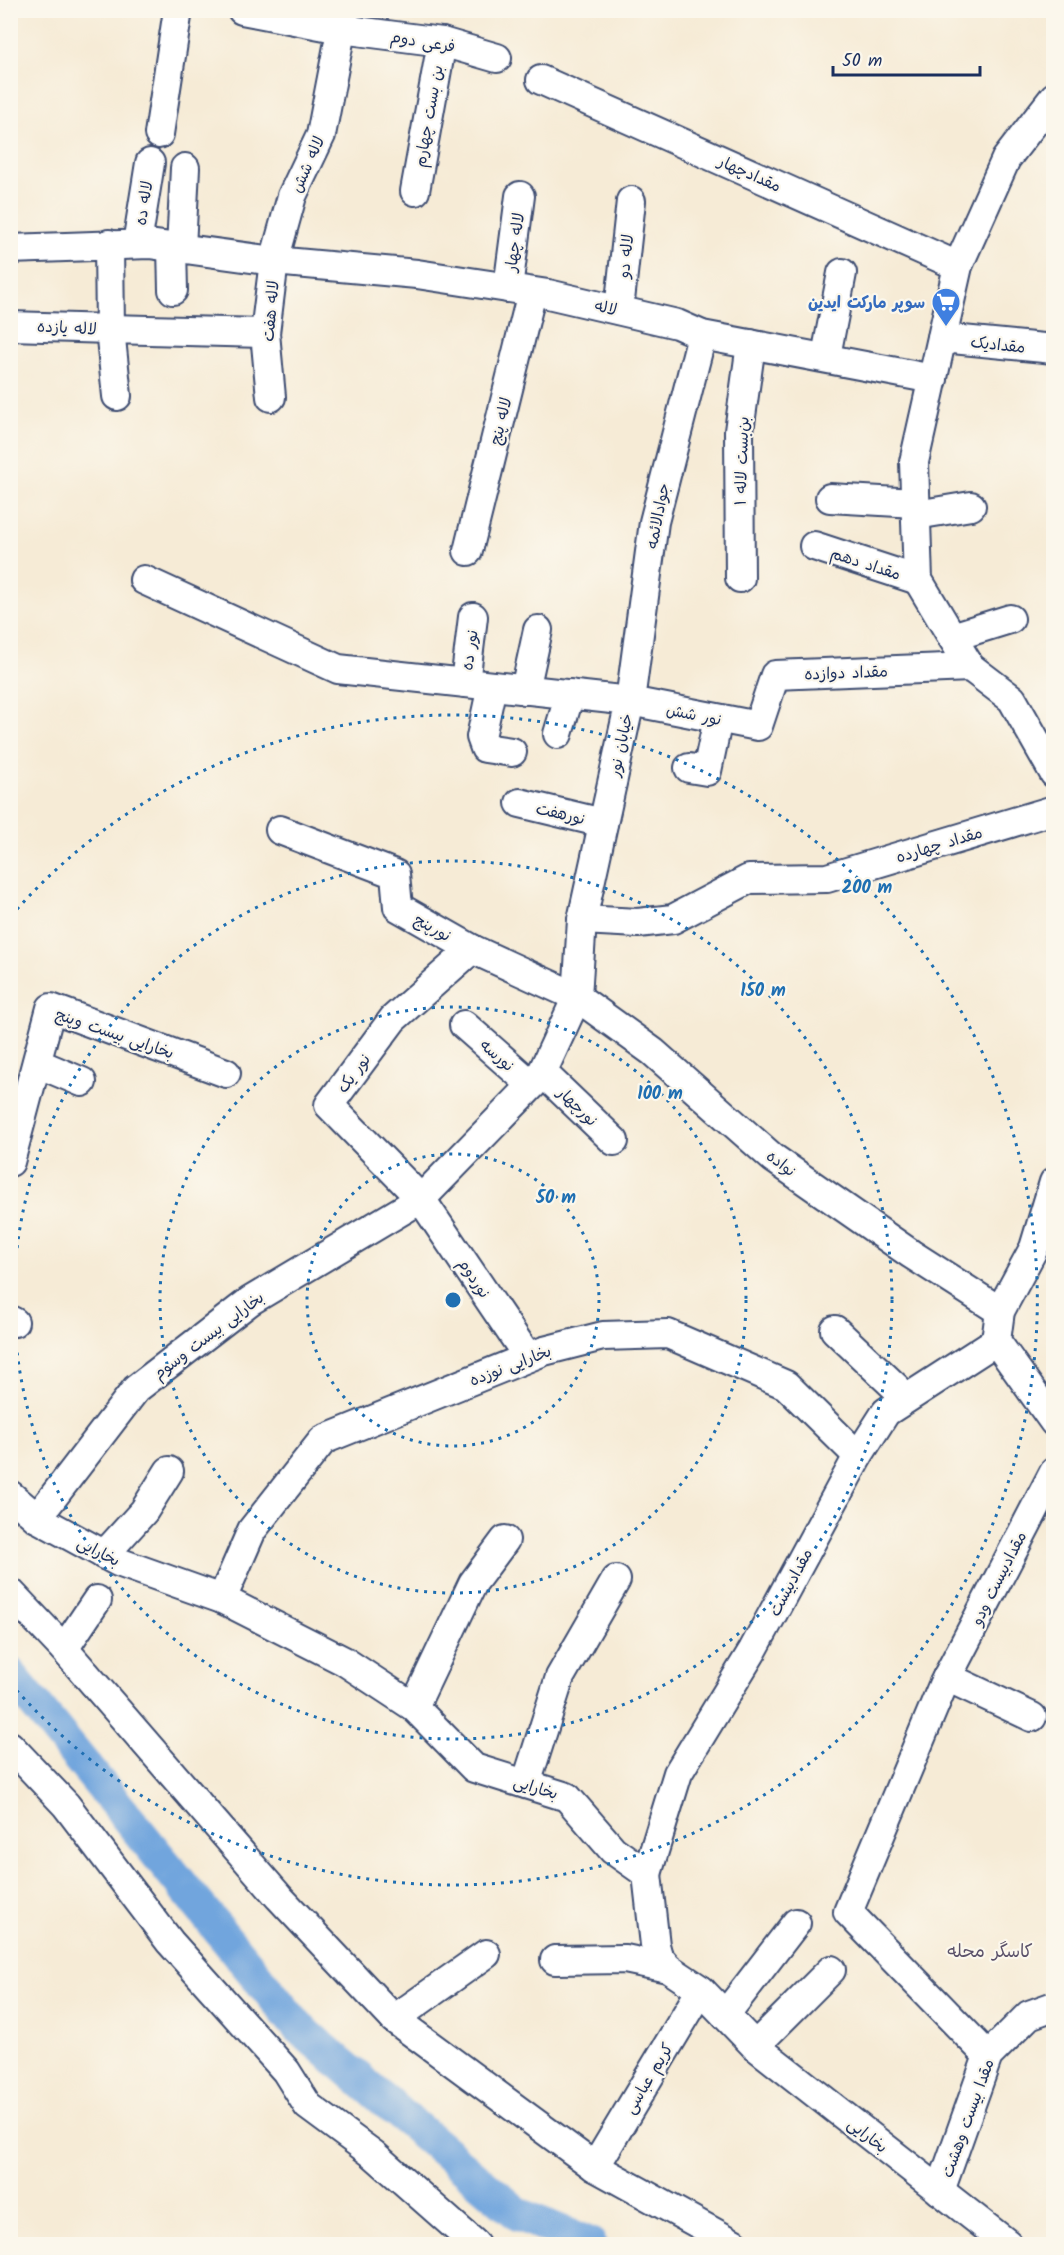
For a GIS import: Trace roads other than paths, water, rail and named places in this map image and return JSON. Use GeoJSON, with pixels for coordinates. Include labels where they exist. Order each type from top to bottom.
{"type":"FeatureCollection","features":[{"type":"Feature","properties":{"kind":"street"},"geometry":{"type":"LineString","coordinates":[[159,134],[178,10]]}},
{"type":"Feature","properties":{"kind":"street","name":"فرعی دوم"},"geometry":{"type":"LineString","coordinates":[[242,10],[343,20],[442,42],[497,58]]}},
{"type":"Feature","properties":{"kind":"street","name":"لاله شش"},"geometry":{"type":"LineString","coordinates":[[274,261],[292,196],[321,135],[343,20]]}},
{"type":"Feature","properties":{"kind":"street","name":"بن بست چهارم"},"geometry":{"type":"LineString","coordinates":[[415,191],[442,42]]}},
{"type":"Feature","properties":{"kind":"street","name":"مقدادچهار"},"geometry":{"type":"LineString","coordinates":[[541,80],[958,266]]}},
{"type":"Feature","properties":{"kind":"street"},"geometry":{"type":"LineString","coordinates":[[1053,97],[1006,159],[958,266],[914,462],[918,580],[970,667],[1012,699],[1053,773]]}},
{"type":"Feature","properties":{"kind":"street","name":"لاله ده"},"geometry":{"type":"LineString","coordinates":[[137,244],[150,163]]}},
{"type":"Feature","properties":{"kind":"street"},"geometry":{"type":"LineString","coordinates":[[172,290],[185,168]]}},
{"type":"Feature","properties":{"kind":"street","name":"لاله چهار"},"geometry":{"type":"LineString","coordinates":[[520,196],[520,290]]}},
{"type":"Feature","properties":{"kind":"street","name":"لاله دو"},"geometry":{"type":"LineString","coordinates":[[619,310],[631,201]]}},
{"type":"Feature","properties":{"kind":"street","name":"لاله یازده"},"geometry":{"type":"LineString","coordinates":[[10,326],[110,329],[109,244]]}},
{"type":"Feature","properties":{"kind":"street","name":"لاله"},"geometry":{"type":"LineString","coordinates":[[10,249],[137,244],[274,261],[417,274],[520,290],[619,310],[676,324],[702,335],[933,379]]}},
{"type":"Feature","properties":{"kind":"street","name":"لاله هفت"},"geometry":{"type":"LineString","coordinates":[[271,397],[265,333],[274,261]]}},
{"type":"Feature","properties":{"kind":"street"},"geometry":{"type":"LineString","coordinates":[[826,357],[842,273]]}},
{"type":"Feature","properties":{"kind":"street","name":"لاله پنج"},"geometry":{"type":"LineString","coordinates":[[468,551],[520,290]]}},
{"type":"Feature","properties":{"kind":"street"},"geometry":{"type":"LineString","coordinates":[[117,396],[110,329],[265,333]]}},
{"type":"Feature","properties":{"kind":"street","name":"جوادالائمه"},"geometry":{"type":"LineString","coordinates":[[630,702],[654,522],[702,335]]}},
{"type":"Feature","properties":{"kind":"street","name":"مقدادیک"},"geometry":{"type":"LineString","coordinates":[[942,338],[1053,350]]}},
{"type":"Feature","properties":{"kind":"street","name":"بن‌بست لاله ۱"},"geometry":{"type":"LineString","coordinates":[[740,578],[739,431],[751,344]]}},
{"type":"Feature","properties":{"kind":"street"},"geometry":{"type":"LineString","coordinates":[[830,498],[915,509],[971,506]]}},
{"type":"Feature","properties":{"kind":"street","name":"مقداد دهم"},"geometry":{"type":"LineString","coordinates":[[814,546],[918,580]]}},
{"type":"Feature","properties":{"kind":"street","name":"خیابان نور"},"geometry":{"type":"LineString","coordinates":[[144,580],[338,669],[630,702],[582,920],[577,997],[537,1078],[421,1199]]}},
{"type":"Feature","properties":{"kind":"street","name":"نور ده"},"geometry":{"type":"LineString","coordinates":[[465,683],[473,616]]}},
{"type":"Feature","properties":{"kind":"street"},"geometry":{"type":"LineString","coordinates":[[952,637],[1010,619]]}},
{"type":"Feature","properties":{"kind":"street"},"geometry":{"type":"LineString","coordinates":[[525,690],[538,630]]}},
{"type":"Feature","properties":{"kind":"street","name":"مقداد دوازده"},"geometry":{"type":"LineString","coordinates":[[758,726],[775,675],[970,667]]}},
{"type":"Feature","properties":{"kind":"street"},"geometry":{"type":"LineString","coordinates":[[492,686],[482,737],[485,748],[512,752]]}},
{"type":"Feature","properties":{"kind":"street"},"geometry":{"type":"LineString","coordinates":[[558,734],[570,694]]}},
{"type":"Feature","properties":{"kind":"street","name":"نور شش"},"geometry":{"type":"LineString","coordinates":[[630,702],[758,726]]}},
{"type":"Feature","properties":{"kind":"street"},"geometry":{"type":"LineString","coordinates":[[689,768],[707,771],[718,719]]}},
{"type":"Feature","properties":{"kind":"street","name":"نورهفت"},"geometry":{"type":"LineString","coordinates":[[520,803],[603,823]]}},
{"type":"Feature","properties":{"kind":"street","name":"مقداد چهارده"},"geometry":{"type":"LineString","coordinates":[[582,920],[638,923],[673,919],[749,879],[826,878],[1053,810]]}},
{"type":"Feature","properties":{"kind":"street","name":"نورپنج"},"geometry":{"type":"LineString","coordinates":[[280,830],[395,874],[398,907],[472,949],[577,997]]}},
{"type":"Feature","properties":{"kind":"street","name":"نور یک"},"geometry":{"type":"LineString","coordinates":[[421,1199],[329,1106],[393,1019],[472,949]]}},
{"type":"Feature","properties":{"kind":"street","name":"نواده"},"geometry":{"type":"LineString","coordinates":[[577,997],[653,1052],[773,1158],[911,1254],[1000,1311]]}},
{"type":"Feature","properties":{"kind":"street","name":"بخارایی بیست وپنج"},"geometry":{"type":"LineString","coordinates":[[10,1162],[51,1008],[226,1073]]}},
{"type":"Feature","properties":{"kind":"street","name":"نورسه"},"geometry":{"type":"LineString","coordinates":[[464,1025],[537,1078]]}},
{"type":"Feature","properties":{"kind":"street"},"geometry":{"type":"LineString","coordinates":[[37,1063],[82,1082]]}},
{"type":"Feature","properties":{"kind":"street","name":"نورچهار"},"geometry":{"type":"LineString","coordinates":[[537,1078],[614,1141]]}},
{"type":"Feature","properties":{"kind":"street"},"geometry":{"type":"LineString","coordinates":[[1053,1182],[1034,1248],[1000,1311],[996,1341],[1053,1422]]}},
{"type":"Feature","properties":{"kind":"street","name":"نوردوم"},"geometry":{"type":"LineString","coordinates":[[421,1199],[528,1357]]}},
{"type":"Feature","properties":{"kind":"street","name":"بخارایی بیست وسوم"},"geometry":{"type":"LineString","coordinates":[[37,1518],[136,1389],[250,1300],[421,1199]]}},
{"type":"Feature","properties":{"kind":"street"},"geometry":{"type":"LineString","coordinates":[[835,1330],[908,1398]]}},
{"type":"Feature","properties":{"kind":"street","name":"بخارایی نوزده"},"geometry":{"type":"LineString","coordinates":[[222,1599],[252,1530],[323,1440],[528,1357],[603,1336],[669,1334],[786,1385],[858,1455]]}},
{"type":"Feature","properties":{"kind":"street","name":"مقدادبیست"},"geometry":{"type":"LineString","coordinates":[[646,1874],[678,1773],[753,1650],[858,1455],[886,1412],[996,1341]]}},
{"type":"Feature","properties":{"kind":"street"},"geometry":{"type":"LineString","coordinates":[[104,1555],[144,1511],[169,1471]]}},
{"type":"Feature","properties":{"kind":"street","name":"مقدادبیست ودو"},"geometry":{"type":"LineString","coordinates":[[988,2056],[848,1912],[945,1681],[1053,1472]]}},
{"type":"Feature","properties":{"kind":"street","name":"بخارایی"},"geometry":{"type":"LineString","coordinates":[[10,1495],[37,1518],[104,1555],[222,1599],[344,1661],[414,1707],[474,1768],[567,1797],[613,1850],[646,1874],[655,1945],[658,1956],[668,1968],[701,1990],[754,2046],[1008,2244]]}},
{"type":"Feature","properties":{"kind":"street"},"geometry":{"type":"LineString","coordinates":[[414,1707],[473,1583],[505,1540]]}},
{"type":"Feature","properties":{"kind":"street"},"geometry":{"type":"LineString","coordinates":[[526,1784],[560,1677],[616,1580]]}},
{"type":"Feature","properties":{"kind":"street"},"geometry":{"type":"LineString","coordinates":[[10,1592],[64,1649],[279,1897],[394,2019],[595,2167],[735,2244]]}},
{"type":"Feature","properties":{"kind":"street"},"geometry":{"type":"LineString","coordinates":[[64,1649],[97,1600]]}},
{"type":"Feature","properties":{"kind":"street"},"geometry":{"type":"LineString","coordinates":[[945,1681],[1032,1717]]}},
{"type":"Feature","properties":{"kind":"street"},"geometry":{"type":"LineString","coordinates":[[10,1746],[66,1805],[170,1942],[286,2071],[308,2106],[373,2154],[476,2244]]}},
{"type":"Feature","properties":{"kind":"street"},"geometry":{"type":"LineString","coordinates":[[726,2015],[796,1923]]}},
{"type":"Feature","properties":{"kind":"street"},"geometry":{"type":"LineString","coordinates":[[394,2019],[486,1954]]}},
{"type":"Feature","properties":{"kind":"street"},"geometry":{"type":"LineString","coordinates":[[555,1960],[625,1959],[668,1968]]}},
{"type":"Feature","properties":{"kind":"street"},"geometry":{"type":"LineString","coordinates":[[754,2046],[831,1970]]}},
{"type":"Feature","properties":{"kind":"street","name":"کریم عباسی"},"geometry":{"type":"LineString","coordinates":[[595,2167],[701,1990]]}},
{"type":"Feature","properties":{"kind":"street","name":"مقدا بیست وهشت"},"geometry":{"type":"LineString","coordinates":[[940,2191],[988,2056],[1029,2015],[1053,2006]]}},
{"type":"Feature","properties":{"kind":"waterway"},"geometry":{"type":"LineString","coordinates":[[10,1674],[298,2027],[518,2214],[590,2244]]}},
{"type":"Feature","properties":{"kind":"place","name":"سوپر مارکت ایدین"},"geometry":{"type":"Point","coordinates":[946,328]}},
{"type":"Feature","properties":{"kind":"district","name":"کاسگر محله"},"geometry":{"type":"Point","coordinates":[990,1951]}}]}
